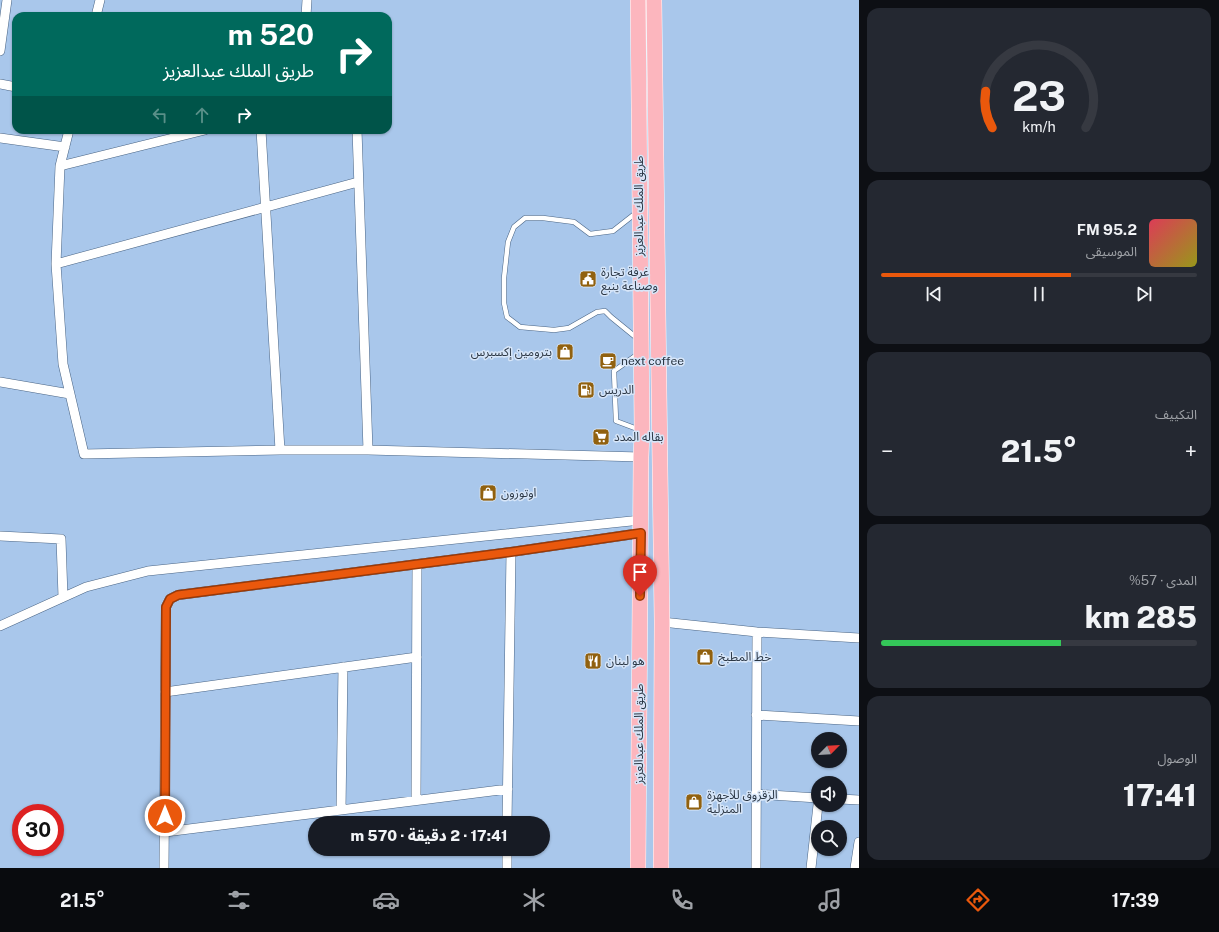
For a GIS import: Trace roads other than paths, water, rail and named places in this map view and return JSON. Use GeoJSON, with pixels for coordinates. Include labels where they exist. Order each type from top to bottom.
{"type":"FeatureCollection","features":[{"type":"Feature","properties":{"kind":"highway","name":"طريق الملك عبدالعزيز"},"geometry":{"type":"LineString","coordinates":[[638,0],[640,346],[642,430],[638,868]]}},
{"type":"Feature","properties":{"kind":"highway","name":"طريق الملك عبدالعزيز"},"geometry":{"type":"LineString","coordinates":[[654,0],[662,622],[661,868]]}},
{"type":"Feature","properties":{"kind":"street"},"geometry":{"type":"LineString","coordinates":[[97,12],[100,0]]}},
{"type":"Feature","properties":{"kind":"street"},"geometry":{"type":"LineString","coordinates":[[306,12],[307,0]]}},
{"type":"Feature","properties":{"kind":"street"},"geometry":{"type":"LineString","coordinates":[[0,51],[4,2]]}},
{"type":"Feature","properties":{"kind":"street"},"geometry":{"type":"LineString","coordinates":[[0,84],[12,86]]}},
{"type":"Feature","properties":{"kind":"street"},"geometry":{"type":"LineString","coordinates":[[68,134],[60,166],[56,264],[63,364],[84,454],[280,450],[368,450],[641,457]]}},
{"type":"Feature","properties":{"kind":"street"},"geometry":{"type":"LineString","coordinates":[[60,166],[189,134]]}},
{"type":"Feature","properties":{"kind":"street"},"geometry":{"type":"LineString","coordinates":[[260,134],[280,450]]}},
{"type":"Feature","properties":{"kind":"street"},"geometry":{"type":"LineString","coordinates":[[357,134],[368,450]]}},
{"type":"Feature","properties":{"kind":"street"},"geometry":{"type":"LineString","coordinates":[[0,138],[65,147]]}},
{"type":"Feature","properties":{"kind":"street"},"geometry":{"type":"LineString","coordinates":[[56,264],[358,182]]}},
{"type":"Feature","properties":{"kind":"street"},"geometry":{"type":"LineString","coordinates":[[0,382],[70,394]]}},
{"type":"Feature","properties":{"kind":"street"},"geometry":{"type":"LineString","coordinates":[[164,868],[166,607],[170,599],[178,595],[511,552],[641,526]]}},
{"type":"Feature","properties":{"kind":"street"},"geometry":{"type":"LineString","coordinates":[[0,626],[86,587],[148,571],[641,526]]}},
{"type":"Feature","properties":{"kind":"street"},"geometry":{"type":"LineString","coordinates":[[0,536],[61,539],[63,597]]}},
{"type":"Feature","properties":{"kind":"street"},"geometry":{"type":"LineString","coordinates":[[508,816],[511,552]]}},
{"type":"Feature","properties":{"kind":"street"},"geometry":{"type":"LineString","coordinates":[[416,800],[417,564]]}},
{"type":"Feature","properties":{"kind":"street"},"geometry":{"type":"LineString","coordinates":[[662,622],[757,632],[859,638]]}},
{"type":"Feature","properties":{"kind":"street"},"geometry":{"type":"LineString","coordinates":[[756,868],[757,632]]}},
{"type":"Feature","properties":{"kind":"street"},"geometry":{"type":"LineString","coordinates":[[165,692],[417,657]]}},
{"type":"Feature","properties":{"kind":"street"},"geometry":{"type":"LineString","coordinates":[[341,810],[343,667]]}},
{"type":"Feature","properties":{"kind":"street"},"geometry":{"type":"LineString","coordinates":[[756,715],[859,721]]}},
{"type":"Feature","properties":{"kind":"street"},"geometry":{"type":"LineString","coordinates":[[164,832],[508,789]]}},
{"type":"Feature","properties":{"kind":"street"},"geometry":{"type":"LineString","coordinates":[[756,794],[811,798]]}},
{"type":"Feature","properties":{"kind":"street"},"geometry":{"type":"LineString","coordinates":[[847,799],[859,800]]}},
{"type":"Feature","properties":{"kind":"street"},"geometry":{"type":"LineString","coordinates":[[811,868],[817,812]]}},
{"type":"Feature","properties":{"kind":"street"},"geometry":{"type":"LineString","coordinates":[[856,868],[859,842]]}},
{"type":"Feature","properties":{"kind":"street"},"geometry":{"type":"LineString","coordinates":[[507,856],[507,868]]}},
{"type":"Feature","properties":{"kind":"lane"},"geometry":{"type":"LineString","coordinates":[[639,210],[613,231],[590,234],[574,222],[544,218],[525,218],[514,227],[508,242],[504,278],[504,303],[507,317],[520,327],[554,330],[569,328],[597,312],[605,311],[640,346],[614,371],[614,385],[616,421],[642,430]]}},
{"type":"Feature","properties":{"kind":"place","name":"غرفة تجارة وصناعة ينبع"},"geometry":{"type":"Point","coordinates":[588,279]}},
{"type":"Feature","properties":{"kind":"place","name":"بترومين إكسبرس"},"geometry":{"type":"Point","coordinates":[565,352]}},
{"type":"Feature","properties":{"kind":"place","name":"next coffee"},"geometry":{"type":"Point","coordinates":[608,361]}},
{"type":"Feature","properties":{"kind":"place","name":"الدريس"},"geometry":{"type":"Point","coordinates":[586,390]}},
{"type":"Feature","properties":{"kind":"place","name":"بقاله المدد"},"geometry":{"type":"Point","coordinates":[601,437]}},
{"type":"Feature","properties":{"kind":"place","name":"اوتوزون"},"geometry":{"type":"Point","coordinates":[488,493]}},
{"type":"Feature","properties":{"kind":"place","name":"خط المطبخ"},"geometry":{"type":"Point","coordinates":[705,657]}},
{"type":"Feature","properties":{"kind":"place","name":"هو لبنان"},"geometry":{"type":"Point","coordinates":[593,661]}},
{"type":"Feature","properties":{"kind":"place","name":"الزقزوق للأجهزة المنزلية"},"geometry":{"type":"Point","coordinates":[694,802]}}]}
